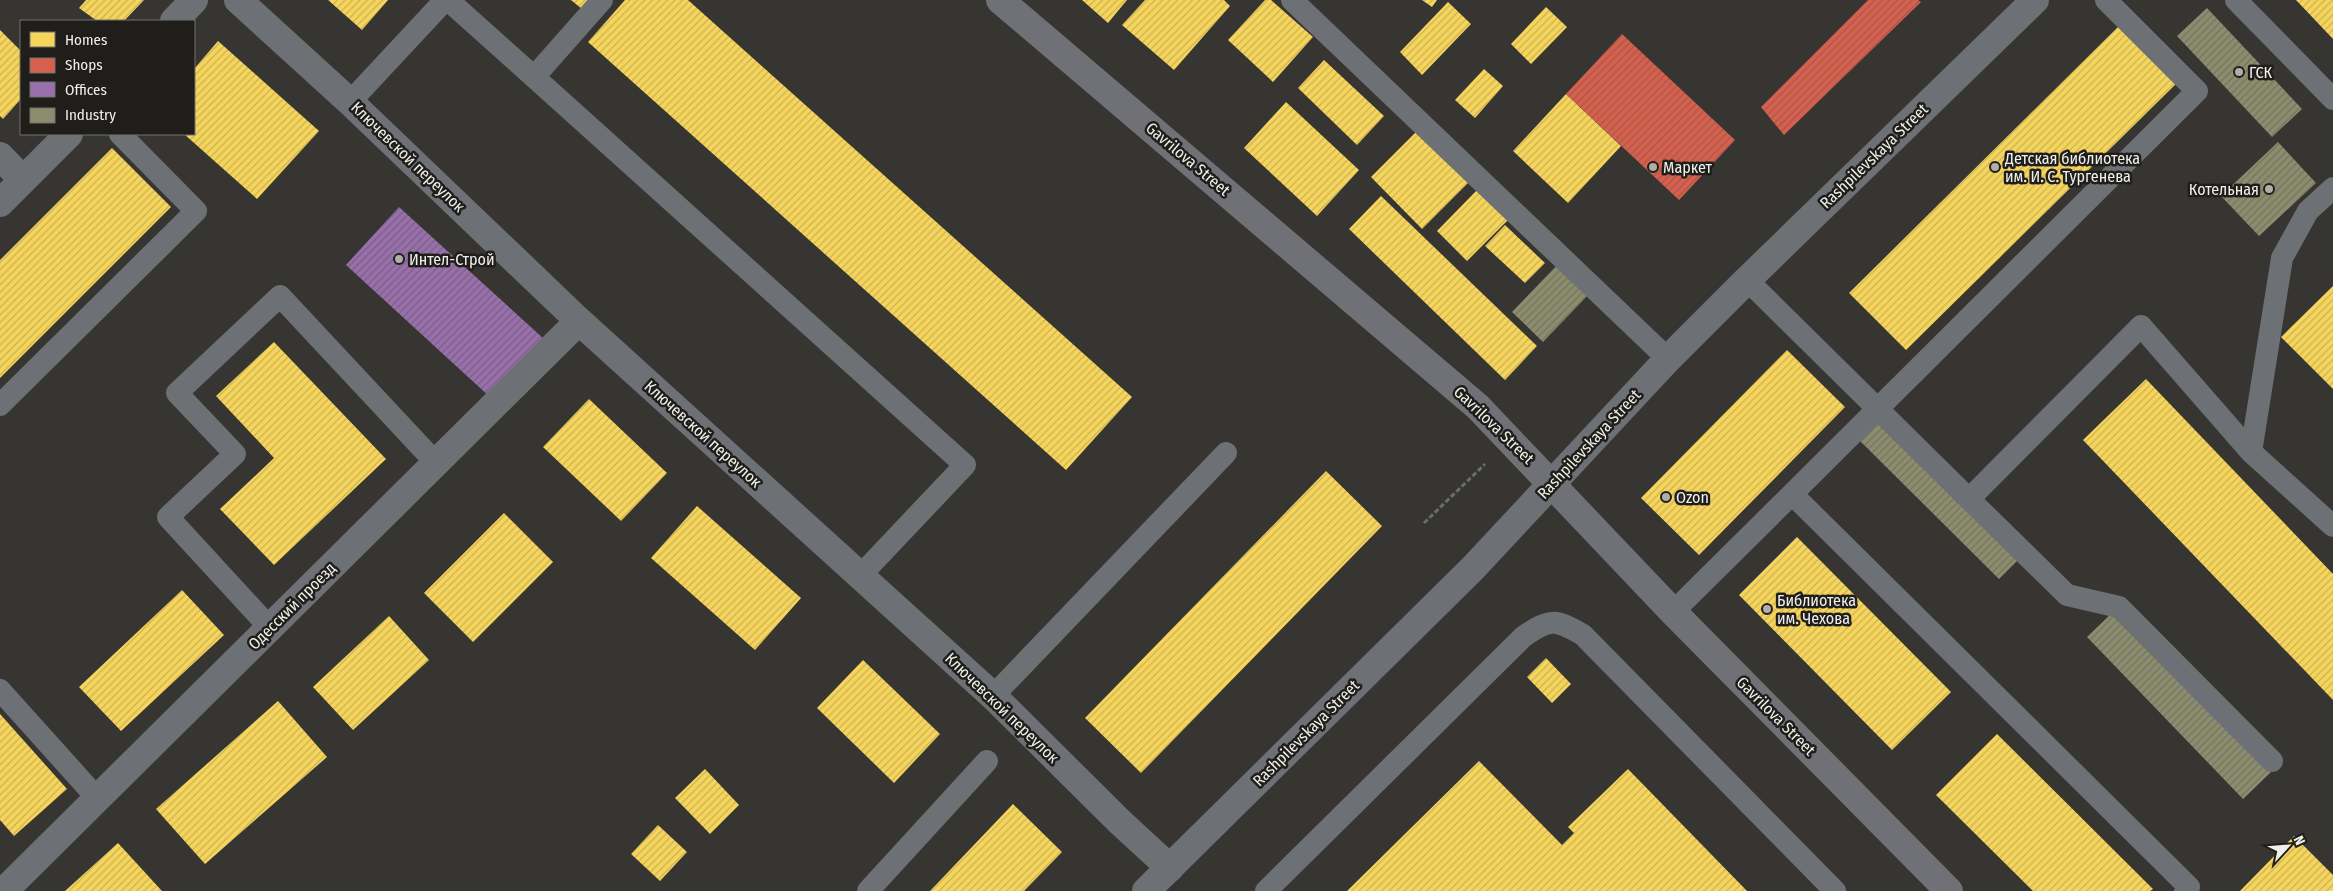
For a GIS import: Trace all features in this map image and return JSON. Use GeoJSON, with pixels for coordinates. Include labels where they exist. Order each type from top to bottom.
{"type":"FeatureCollection","features":[{"type":"Feature","properties":{"kind":"main road","name":"Gavrilova Street"},"geometry":{"type":"LineString","coordinates":[[1000,0],[1334,283],[1478,408],[1510,439],[1673,612],[1949,891]]}},
{"type":"Feature","properties":{"kind":"street"},"geometry":{"type":"LineString","coordinates":[[175,20],[194,0]]}},
{"type":"Feature","properties":{"kind":"street","name":"Ключевской переулок"},"geometry":{"type":"LineString","coordinates":[[238,0],[350,102],[579,321],[993,696],[1120,822],[1170,868]]}},
{"type":"Feature","properties":{"kind":"street","name":"Rashpilevskaya Street"},"geometry":{"type":"LineString","coordinates":[[1146,891],[1473,568],[1668,358],[2035,0]]}},
{"type":"Feature","properties":{"kind":"street"},"geometry":{"type":"LineString","coordinates":[[0,203],[68,135]]}},
{"type":"Feature","properties":{"kind":"street"},"geometry":{"type":"LineString","coordinates":[[0,156],[23,180]]}},
{"type":"Feature","properties":{"kind":"street","name":"Одесский проезд"},"geometry":{"type":"LineString","coordinates":[[4,891],[579,321]]}},
{"type":"Feature","properties":{"kind":"lane"},"geometry":{"type":"LineString","coordinates":[[350,102],[446,0],[966,465],[859,576]]}},
{"type":"Feature","properties":{"kind":"lane"},"geometry":{"type":"LineString","coordinates":[[534,77],[602,0]]}},
{"type":"Feature","properties":{"kind":"lane"},"geometry":{"type":"LineString","coordinates":[[1292,0],[1668,358]]}},
{"type":"Feature","properties":{"kind":"lane"},"geometry":{"type":"LineString","coordinates":[[1673,612],[1877,407],[2197,91],[2106,0]]}},
{"type":"Feature","properties":{"kind":"lane"},"geometry":{"type":"LineString","coordinates":[[2236,0],[2333,99]]}},
{"type":"Feature","properties":{"kind":"lane"},"geometry":{"type":"LineString","coordinates":[[0,405],[196,211],[121,135]]}},
{"type":"Feature","properties":{"kind":"lane"},"geometry":{"type":"LineString","coordinates":[[2251,452],[2282,258],[2308,211],[2333,188]]}},
{"type":"Feature","properties":{"kind":"lane"},"geometry":{"type":"LineString","coordinates":[[1747,280],[2067,595],[2119,607],[2272,761]]}},
{"type":"Feature","properties":{"kind":"lane"},"geometry":{"type":"LineString","coordinates":[[270,628],[168,517],[235,454],[177,393],[280,296],[436,463]]}},
{"type":"Feature","properties":{"kind":"lane"},"geometry":{"type":"LineString","coordinates":[[1969,499],[2141,326],[2251,452],[2333,526]]}},
{"type":"Feature","properties":{"kind":"lane"},"geometry":{"type":"LineString","coordinates":[[993,696],[1226,453]]}},
{"type":"Feature","properties":{"kind":"lane"},"geometry":{"type":"LineString","coordinates":[[1792,494],[2189,886],[2185,891]]}},
{"type":"Feature","properties":{"kind":"lane"},"geometry":{"type":"LineString","coordinates":[[1266,891],[1523,637],[1541,625],[1561,622],[1583,635],[1835,891]]}},
{"type":"Feature","properties":{"kind":"lane"},"geometry":{"type":"LineString","coordinates":[[0,690],[97,798]]}},
{"type":"Feature","properties":{"kind":"lane"},"geometry":{"type":"LineString","coordinates":[[868,891],[987,761]]}},
{"type":"Feature","properties":{"kind":"path"},"geometry":{"type":"LineString","coordinates":[[1424,523],[1510,439]]}},
{"type":"Feature","properties":{"kind":"building: Homes"},"geometry":{"type":"Polygon","coordinates":[[[86,0],[144,0],[125,20],[96,20],[79,8],[86,0]]]}},
{"type":"Feature","properties":{"kind":"building: Homes"},"geometry":{"type":"Polygon","coordinates":[[[328,0],[388,0],[362,30],[328,0]]]}},
{"type":"Feature","properties":{"kind":"building: Homes"},"geometry":{"type":"Polygon","coordinates":[[[571,0],[590,0],[582,9],[571,0]]]}},
{"type":"Feature","properties":{"kind":"building: Homes"},"geometry":{"type":"Polygon","coordinates":[[[625,0],[688,0],[1132,397],[1066,470],[588,42],[625,0]]]}},
{"type":"Feature","properties":{"kind":"building: Homes"},"geometry":{"type":"Polygon","coordinates":[[[1082,0],[1127,0],[1108,23],[1082,0]]]}},
{"type":"Feature","properties":{"kind":"building: Homes"},"geometry":{"type":"Polygon","coordinates":[[[1145,0],[1224,0],[1230,6],[1174,70],[1122,25],[1145,0]]]}},
{"type":"Feature","properties":{"kind":"building: Homes"},"geometry":{"type":"Polygon","coordinates":[[[1265,0],[1271,0],[1313,37],[1273,82],[1228,40],[1265,0]]]}},
{"type":"Feature","properties":{"kind":"building: Homes"},"geometry":{"type":"Polygon","coordinates":[[[1422,0],[1437,0],[1432,7],[1422,0]]]}},
{"type":"Feature","properties":{"kind":"building: Homes"},"geometry":{"type":"Polygon","coordinates":[[[2296,0],[2333,0],[2333,39],[2296,0]]]}},
{"type":"Feature","properties":{"kind":"building: Homes"},"geometry":{"type":"Polygon","coordinates":[[[1448,2],[1471,24],[1422,75],[1400,52],[1448,2]]]}},
{"type":"Feature","properties":{"kind":"building: Homes"},"geometry":{"type":"Polygon","coordinates":[[[1546,7],[1567,27],[1531,64],[1511,44],[1546,7]]]}},
{"type":"Feature","properties":{"kind":"building: Homes"},"geometry":{"type":"Polygon","coordinates":[[[2123,22],[2180,80],[1906,350],[1849,293],[2123,22]]]}},
{"type":"Feature","properties":{"kind":"building: Homes"},"geometry":{"type":"Polygon","coordinates":[[[0,30],[20,50],[20,100],[3,119],[0,116],[0,30]]]}},
{"type":"Feature","properties":{"kind":"building: Homes"},"geometry":{"type":"Polygon","coordinates":[[[218,41],[319,131],[257,199],[185,135],[195,135],[195,68],[218,41]]]}},
{"type":"Feature","properties":{"kind":"building: Homes"},"geometry":{"type":"Polygon","coordinates":[[[1324,60],[1384,116],[1357,145],[1298,88],[1324,60]]]}},
{"type":"Feature","properties":{"kind":"building: Homes"},"geometry":{"type":"Polygon","coordinates":[[[1484,69],[1503,86],[1475,118],[1455,100],[1484,69]]]}},
{"type":"Feature","properties":{"kind":"building: Homes"},"geometry":{"type":"Polygon","coordinates":[[[1566,94],[1621,146],[1568,203],[1513,151],[1566,94]]]}},
{"type":"Feature","properties":{"kind":"building: Homes"},"geometry":{"type":"Polygon","coordinates":[[[1286,102],[1359,170],[1317,216],[1244,148],[1286,102]]]}},
{"type":"Feature","properties":{"kind":"building: Homes"},"geometry":{"type":"Polygon","coordinates":[[[1418,130],[1469,182],[1422,229],[1371,177],[1418,130]]]}},
{"type":"Feature","properties":{"kind":"building: Homes"},"geometry":{"type":"Polygon","coordinates":[[[112,148],[171,207],[0,378],[0,260],[112,148]]]}},
{"type":"Feature","properties":{"kind":"building: Homes"},"geometry":{"type":"Polygon","coordinates":[[[1479,188],[1510,218],[1467,261],[1437,231],[1479,188]]]}},
{"type":"Feature","properties":{"kind":"building: Homes"},"geometry":{"type":"Polygon","coordinates":[[[1381,196],[1537,346],[1505,380],[1349,229],[1381,196]]]}},
{"type":"Feature","properties":{"kind":"building: Homes"},"geometry":{"type":"Polygon","coordinates":[[[1505,225],[1545,263],[1525,283],[1485,246],[1505,225]]]}},
{"type":"Feature","properties":{"kind":"building: Homes"},"geometry":{"type":"Polygon","coordinates":[[[2333,286],[2333,389],[2281,337],[2333,286]]]}},
{"type":"Feature","properties":{"kind":"building: Homes"},"geometry":{"type":"Polygon","coordinates":[[[274,342],[386,459],[274,565],[220,509],[274,458],[216,396],[274,342]]]}},
{"type":"Feature","properties":{"kind":"building: Homes"},"geometry":{"type":"Polygon","coordinates":[[[1787,350],[1845,407],[1699,555],[1641,498],[1787,350]]]}},
{"type":"Feature","properties":{"kind":"building: Homes"},"geometry":{"type":"Polygon","coordinates":[[[2146,379],[2333,574],[2333,700],[2083,440],[2146,379]]]}},
{"type":"Feature","properties":{"kind":"building: Homes"},"geometry":{"type":"Polygon","coordinates":[[[589,399],[667,473],[621,521],[543,447],[589,399]]]}},
{"type":"Feature","properties":{"kind":"building: Homes"},"geometry":{"type":"Polygon","coordinates":[[[1326,471],[1382,526],[1141,773],[1085,718],[1326,471]]]}},
{"type":"Feature","properties":{"kind":"building: Homes"},"geometry":{"type":"Polygon","coordinates":[[[697,506],[801,598],[755,650],[651,558],[697,506]]]}},
{"type":"Feature","properties":{"kind":"building: Homes"},"geometry":{"type":"Polygon","coordinates":[[[504,513],[553,562],[473,642],[424,593],[504,513]]]}},
{"type":"Feature","properties":{"kind":"building: Homes"},"geometry":{"type":"Polygon","coordinates":[[[1797,537],[1951,692],[1892,750],[1739,595],[1797,537]]]}},
{"type":"Feature","properties":{"kind":"building: Homes"},"geometry":{"type":"Polygon","coordinates":[[[182,590],[224,635],[121,731],[79,687],[182,590]]]}},
{"type":"Feature","properties":{"kind":"building: Homes"},"geometry":{"type":"Polygon","coordinates":[[[389,616],[429,660],[353,730],[313,687],[389,616]]]}},
{"type":"Feature","properties":{"kind":"building: Homes"},"geometry":{"type":"Polygon","coordinates":[[[1546,658],[1571,684],[1552,703],[1527,677],[1546,658]]]}},
{"type":"Feature","properties":{"kind":"building: Homes"},"geometry":{"type":"Polygon","coordinates":[[[863,660],[940,734],[894,783],[817,708],[863,660]]]}},
{"type":"Feature","properties":{"kind":"building: Homes"},"geometry":{"type":"Polygon","coordinates":[[[278,701],[327,757],[205,864],[156,809],[278,701]]]}},
{"type":"Feature","properties":{"kind":"building: Homes"},"geometry":{"type":"Polygon","coordinates":[[[0,714],[67,789],[14,836],[0,820],[0,714]]]}},
{"type":"Feature","properties":{"kind":"building: Homes"},"geometry":{"type":"Polygon","coordinates":[[[1997,734],[2153,889],[2150,891],[2033,891],[1936,795],[1997,734]]]}},
{"type":"Feature","properties":{"kind":"building: Homes"},"geometry":{"type":"Polygon","coordinates":[[[1479,761],[1562,845],[1574,833],[1568,827],[1628,769],[1747,891],[1347,891],[1479,761]]]}},
{"type":"Feature","properties":{"kind":"building: Homes"},"geometry":{"type":"Polygon","coordinates":[[[705,769],[739,805],[710,834],[675,798],[705,769]]]}},
{"type":"Feature","properties":{"kind":"building: Homes"},"geometry":{"type":"Polygon","coordinates":[[[1013,804],[1062,852],[1024,891],[930,891],[1013,804]]]}},
{"type":"Feature","properties":{"kind":"building: Homes"},"geometry":{"type":"Polygon","coordinates":[[[658,825],[687,852],[660,881],[631,854],[658,825]]]}},
{"type":"Feature","properties":{"kind":"building: Homes"},"geometry":{"type":"Polygon","coordinates":[[[2294,836],[2333,875],[2333,891],[2240,891],[2294,836]]]}},
{"type":"Feature","properties":{"kind":"building: Homes"},"geometry":{"type":"Polygon","coordinates":[[[118,843],[162,891],[65,891],[118,843]]]}},
{"type":"Feature","properties":{"kind":"building: Shops"},"geometry":{"type":"Polygon","coordinates":[[[1868,0],[1918,0],[1921,2],[1784,135],[1761,107],[1868,0]]]}},
{"type":"Feature","properties":{"kind":"building: Shops"},"geometry":{"type":"Polygon","coordinates":[[[1622,34],[1735,140],[1679,200],[1566,94],[1622,34]]]}},
{"type":"Feature","properties":{"kind":"building: Offices"},"geometry":{"type":"Polygon","coordinates":[[[399,207],[544,339],[491,398],[346,265],[399,207]]]}},
{"type":"Feature","properties":{"kind":"building: Industry","name":"ГСК"},"geometry":{"type":"Polygon","coordinates":[[[2207,8],[2302,109],[2272,137],[2177,36],[2207,8]]]}},
{"type":"Feature","properties":{"kind":"building: Industry","name":"Котельная"},"geometry":{"type":"Polygon","coordinates":[[[2278,142],[2316,183],[2259,236],[2221,196],[2278,142]]]}},
{"type":"Feature","properties":{"kind":"building: Industry"},"geometry":{"type":"Polygon","coordinates":[[[1559,263],[1590,293],[1543,342],[1512,312],[1559,263]]]}},
{"type":"Feature","properties":{"kind":"building: Industry"},"geometry":{"type":"Polygon","coordinates":[[[1879,418],[2021,557],[1999,579],[1858,439],[1879,418]]]}},
{"type":"Feature","properties":{"kind":"building: Industry"},"geometry":{"type":"Polygon","coordinates":[[[2115,610],[2271,772],[2243,799],[2087,637],[2115,610]]]}},
{"type":"Feature","properties":{"kind":"place","name":"ГСК"},"geometry":{"type":"Point","coordinates":[2239,72]}},
{"type":"Feature","properties":{"kind":"place","name":"Маркет"},"geometry":{"type":"Point","coordinates":[1653,167]}},
{"type":"Feature","properties":{"kind":"place","name":"Детская библиотека им. И. С. Тургенева"},"geometry":{"type":"Point","coordinates":[1995,167]}},
{"type":"Feature","properties":{"kind":"place","name":"Котельная"},"geometry":{"type":"Point","coordinates":[2269,189]}},
{"type":"Feature","properties":{"kind":"place","name":"Интел-Строй"},"geometry":{"type":"Point","coordinates":[399,259]}},
{"type":"Feature","properties":{"kind":"place","name":"Ozon"},"geometry":{"type":"Point","coordinates":[1666,497]}},
{"type":"Feature","properties":{"kind":"place","name":"Библиотека им. Чехова"},"geometry":{"type":"Point","coordinates":[1767,609]}}]}
